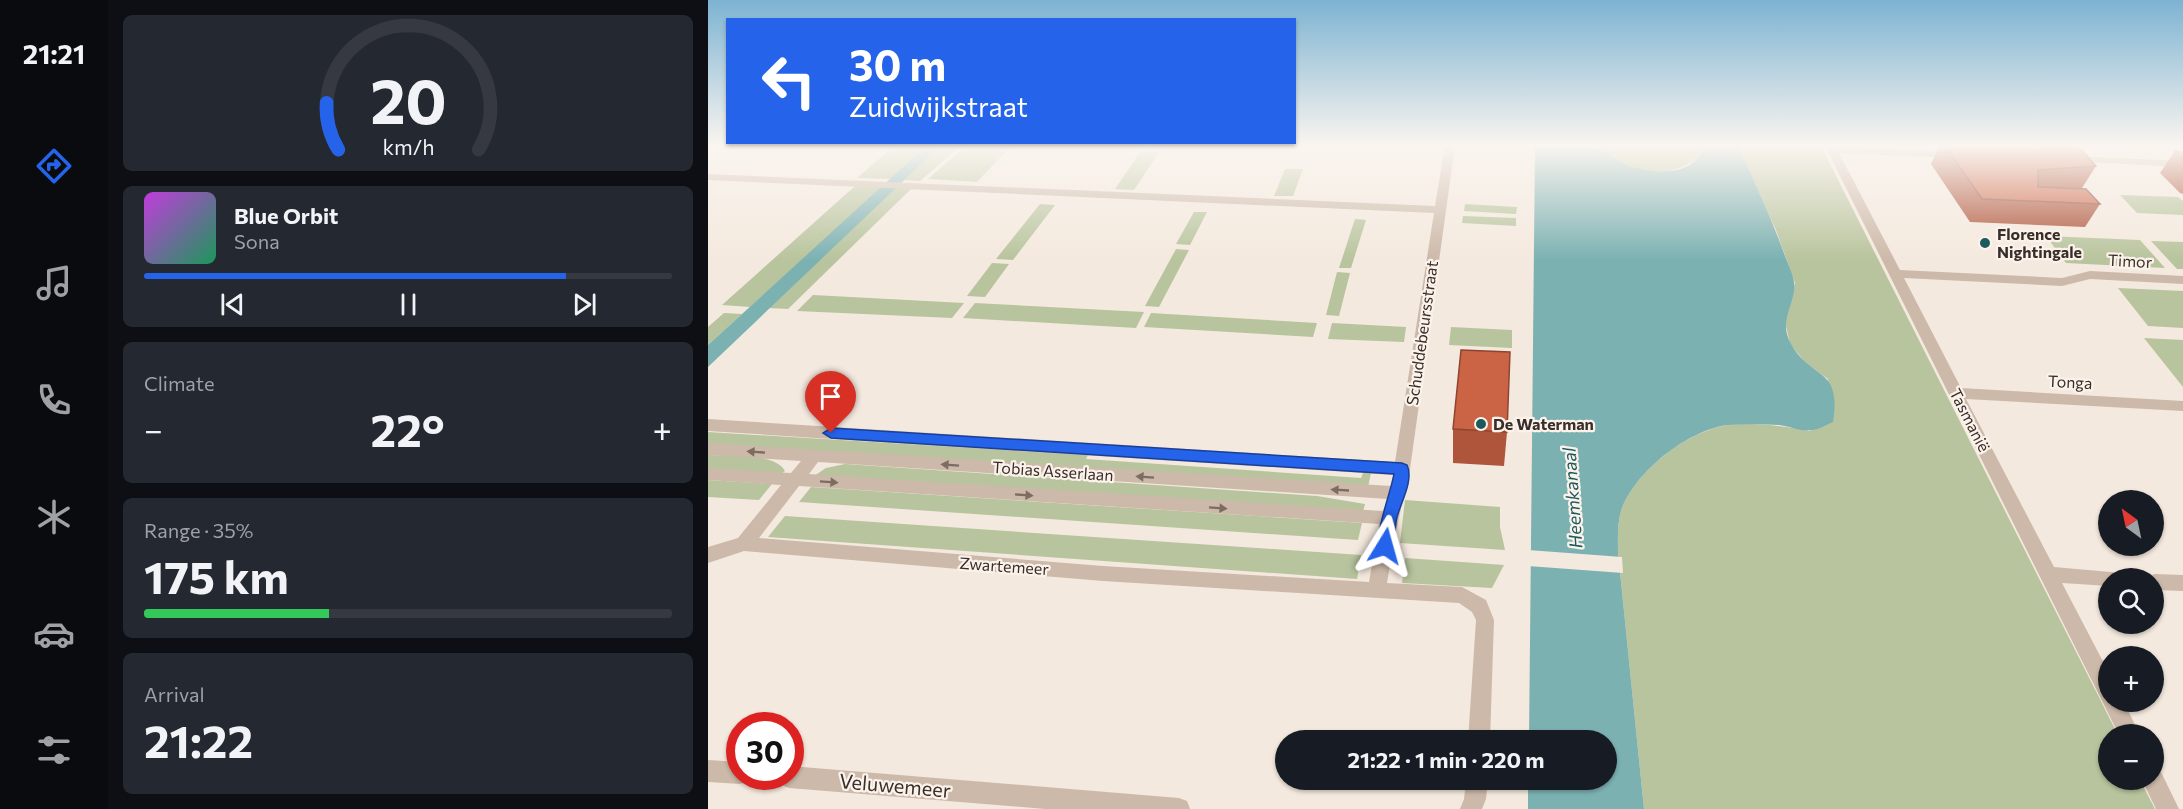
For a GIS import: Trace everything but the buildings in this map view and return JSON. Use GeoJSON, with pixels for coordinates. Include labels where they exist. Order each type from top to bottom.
{"type":"FeatureCollection","features":[{"type":"Feature","properties":{"kind":"street"},"geometry":{"type":"LineString","coordinates":[[904,184],[1440,210]]}},
{"type":"Feature","properties":{"kind":"street","name":"Schuddebeursstraat"},"geometry":{"type":"LineString","coordinates":[[1389,518],[1398,493],[1402,469],[1444,184]]}},
{"type":"Feature","properties":{"kind":"street","name":"Tasmanië"},"geometry":{"type":"LineString","coordinates":[[1849,184],[2098,672]]}},
{"type":"Feature","properties":{"kind":"street","name":"Timor"},"geometry":{"type":"LineString","coordinates":[[1896,274],[2062,282],[2090,275],[2183,280]]}},
{"type":"Feature","properties":{"kind":"street","name":"Tonga"},"geometry":{"type":"LineString","coordinates":[[1956,393],[2183,406]]}},
{"type":"Feature","properties":{"kind":"street"},"geometry":{"type":"LineString","coordinates":[[708,425],[1402,469]]}},
{"type":"Feature","properties":{"kind":"street","name":"Tobias Asserlaan"},"geometry":{"type":"LineString","coordinates":[[708,449],[1398,493]]}},
{"type":"Feature","properties":{"kind":"street"},"geometry":{"type":"LineString","coordinates":[[708,555],[716,550],[744,543],[814,456]]}},
{"type":"Feature","properties":{"kind":"street","name":"Tobias Asserlaan"},"geometry":{"type":"LineString","coordinates":[[708,474],[1389,518]]}},
{"type":"Feature","properties":{"kind":"street"},"geometry":{"type":"LineString","coordinates":[[1377,591],[1389,518]]}},
{"type":"Feature","properties":{"kind":"street","name":"Zwartemeer"},"geometry":{"type":"LineString","coordinates":[[744,543],[928,561],[1224,583],[1462,595],[1479,606],[1485,620],[1480,730]]}},
{"type":"Feature","properties":{"kind":"street"},"geometry":{"type":"LineString","coordinates":[[2048,574],[2098,578]]}},
{"type":"Feature","properties":{"kind":"street"},"geometry":{"type":"LineString","coordinates":[[2164,583],[2183,584]]}},
{"type":"Feature","properties":{"kind":"street"},"geometry":{"type":"LineString","coordinates":[[708,771],[726,772]]}},
{"type":"Feature","properties":{"kind":"street","name":"Veluwemeer"},"geometry":{"type":"LineString","coordinates":[[804,778],[1179,809]]}},
{"type":"Feature","properties":{"kind":"street"},"geometry":{"type":"LineString","coordinates":[[1471,809],[1476,790]]}},
{"type":"Feature","properties":{"kind":"street"},"geometry":{"type":"LineString","coordinates":[[2158,790],[2168,809]]}},
{"type":"Feature","properties":{"kind":"green space"},"geometry":{"type":"Polygon","coordinates":[[[1119,184],[1138,184],[1134,190],[1115,189],[1119,184]]]}},
{"type":"Feature","properties":{"kind":"green space"},"geometry":{"type":"Polygon","coordinates":[[[1279,184],[1298,184],[1293,196],[1274,196],[1279,184]]]}},
{"type":"Feature","properties":{"kind":"green space"},"geometry":{"type":"Polygon","coordinates":[[[1755,184],[1840,184],[2098,695],[2098,712],[2106,712],[2112,724],[2098,724],[2098,790],[2145,790],[2155,809],[1644,809],[1618,552],[1618,527],[1621,511],[1637,482],[1650,468],[1696,435],[1738,424],[1769,425],[1810,431],[1828,379],[1805,362],[1790,344],[1785,321],[1795,283],[1776,230],[1755,184]]]}},
{"type":"Feature","properties":{"kind":"green space"},"geometry":{"type":"Polygon","coordinates":[[[855,186],[883,187],[750,307],[722,305],[855,186]]]}},
{"type":"Feature","properties":{"kind":"green space"},"geometry":{"type":"Polygon","coordinates":[[[896,187],[911,189],[788,309],[768,308],[896,187]]]}},
{"type":"Feature","properties":{"kind":"green space"},"geometry":{"type":"Polygon","coordinates":[[[2120,195],[2178,197],[2183,201],[2183,215],[2137,213],[2120,195]]]}},
{"type":"Feature","properties":{"kind":"green space"},"geometry":{"type":"Polygon","coordinates":[[[1040,204],[1055,205],[1013,260],[996,259],[1040,204]]]}},
{"type":"Feature","properties":{"kind":"green space"},"geometry":{"type":"Polygon","coordinates":[[[1465,204],[1517,207],[1516,214],[1464,211],[1465,204]]]}},
{"type":"Feature","properties":{"kind":"green space"},"geometry":{"type":"Polygon","coordinates":[[[1194,212],[1207,212],[1190,245],[1176,244],[1194,212]]]}},
{"type":"Feature","properties":{"kind":"green space"},"geometry":{"type":"Polygon","coordinates":[[[1463,216],[1516,218],[1516,226],[1462,223],[1463,216]]]}},
{"type":"Feature","properties":{"kind":"green space"},"geometry":{"type":"Polygon","coordinates":[[[1355,219],[1366,220],[1351,268],[1339,268],[1355,219]]]}},
{"type":"Feature","properties":{"kind":"green space"},"geometry":{"type":"Polygon","coordinates":[[[2046,236],[2140,240],[2165,268],[2066,263],[2046,236]]]}},
{"type":"Feature","properties":{"kind":"green space"},"geometry":{"type":"Polygon","coordinates":[[[2151,241],[2183,242],[2183,269],[2177,269],[2151,241]]]}},
{"type":"Feature","properties":{"kind":"green space"},"geometry":{"type":"Polygon","coordinates":[[[1176,249],[1189,250],[1159,307],[1145,306],[1176,249]]]}},
{"type":"Feature","properties":{"kind":"green space"},"geometry":{"type":"Polygon","coordinates":[[[992,263],[1009,264],[985,297],[967,296],[992,263]]]}},
{"type":"Feature","properties":{"kind":"green space"},"geometry":{"type":"Polygon","coordinates":[[[1337,272],[1350,273],[1339,316],[1326,315],[1337,272]]]}},
{"type":"Feature","properties":{"kind":"green space"},"geometry":{"type":"Polygon","coordinates":[[[2118,288],[2183,291],[2183,328],[2148,326],[2118,288]]]}},
{"type":"Feature","properties":{"kind":"green space"},"geometry":{"type":"Polygon","coordinates":[[[813,295],[964,303],[952,318],[797,311],[813,295]]]}},
{"type":"Feature","properties":{"kind":"green space"},"geometry":{"type":"Polygon","coordinates":[[[975,303],[1144,312],[1136,328],[963,318],[975,303]]]}},
{"type":"Feature","properties":{"kind":"green space"},"geometry":{"type":"Polygon","coordinates":[[[724,313],[742,314],[708,345],[708,327],[724,313]]]}},
{"type":"Feature","properties":{"kind":"green space"},"geometry":{"type":"Polygon","coordinates":[[[1151,313],[1317,323],[1313,337],[1144,327],[1151,313]]]}},
{"type":"Feature","properties":{"kind":"green space"},"geometry":{"type":"Polygon","coordinates":[[[1332,323],[1406,327],[1404,342],[1328,339],[1332,323]]]}},
{"type":"Feature","properties":{"kind":"green space"},"geometry":{"type":"Polygon","coordinates":[[[1451,327],[1512,330],[1512,348],[1449,345],[1451,327]]]}},
{"type":"Feature","properties":{"kind":"green space"},"geometry":{"type":"Polygon","coordinates":[[[2144,338],[2183,340],[2183,387],[2144,338]]]}},
{"type":"Feature","properties":{"kind":"green space"},"geometry":{"type":"Polygon","coordinates":[[[708,432],[1088,455],[1086,459],[1361,478],[1363,473],[1371,473],[1368,487],[708,445],[708,432]]]}},
{"type":"Feature","properties":{"kind":"green space"},"geometry":{"type":"Polygon","coordinates":[[[708,455],[762,458],[780,465],[785,471],[782,473],[708,469],[708,455]]]}},
{"type":"Feature","properties":{"kind":"green space"},"geometry":{"type":"Polygon","coordinates":[[[845,464],[1317,496],[1365,504],[1363,512],[814,476],[826,468],[845,464]]]}},
{"type":"Feature","properties":{"kind":"green space"},"geometry":{"type":"Polygon","coordinates":[[[708,480],[772,484],[759,500],[708,497],[708,480]]]}},
{"type":"Feature","properties":{"kind":"green space"},"geometry":{"type":"Polygon","coordinates":[[[811,487],[1362,523],[1358,540],[799,502],[811,487]]]}},
{"type":"Feature","properties":{"kind":"green space"},"geometry":{"type":"Polygon","coordinates":[[[1405,500],[1500,507],[1500,527],[1505,550],[1400,543],[1405,500]]]}},
{"type":"Feature","properties":{"kind":"green space"},"geometry":{"type":"Polygon","coordinates":[[[785,516],[1361,555],[1357,579],[768,537],[785,516]]]}},
{"type":"Feature","properties":{"kind":"green space"},"geometry":{"type":"Polygon","coordinates":[[[1405,558],[1504,565],[1492,588],[1402,583],[1405,558]]]}},
{"type":"Feature","properties":{"kind":"water"},"geometry":{"type":"Polygon","coordinates":[[[885,184],[900,184],[708,367],[708,345],[885,184]]]}},
{"type":"Feature","properties":{"kind":"water","name":"Heemkanaal"},"geometry":{"type":"Polygon","coordinates":[[[1535,184],[1755,184],[1793,279],[1794,290],[1787,319],[1787,335],[1791,344],[1807,364],[1829,382],[1835,404],[1833,422],[1814,430],[1754,424],[1728,425],[1712,429],[1696,435],[1664,455],[1638,482],[1621,511],[1618,527],[1618,552],[1644,809],[1528,809],[1528,790],[1617,790],[1617,730],[1529,730],[1535,184]]]}},
{"type":"Feature","properties":{"kind":"pier"},"geometry":{"type":"Polygon","coordinates":[[[1528,550],[1622,557],[1623,573],[1528,566],[1528,550]]]}},
{"type":"Feature","properties":{"kind":"place","name":"Florence Nightingale"},"geometry":{"type":"Point","coordinates":[1985,243]}},
{"type":"Feature","properties":{"kind":"place","name":"De Waterman"},"geometry":{"type":"Point","coordinates":[1481,424]}},
{"type":"Feature","properties":{"kind":"route"},"geometry":{"type":"LineString","coordinates":[[831,433],[1402,469],[1398,493],[1389,518],[1385,546]]}}]}
